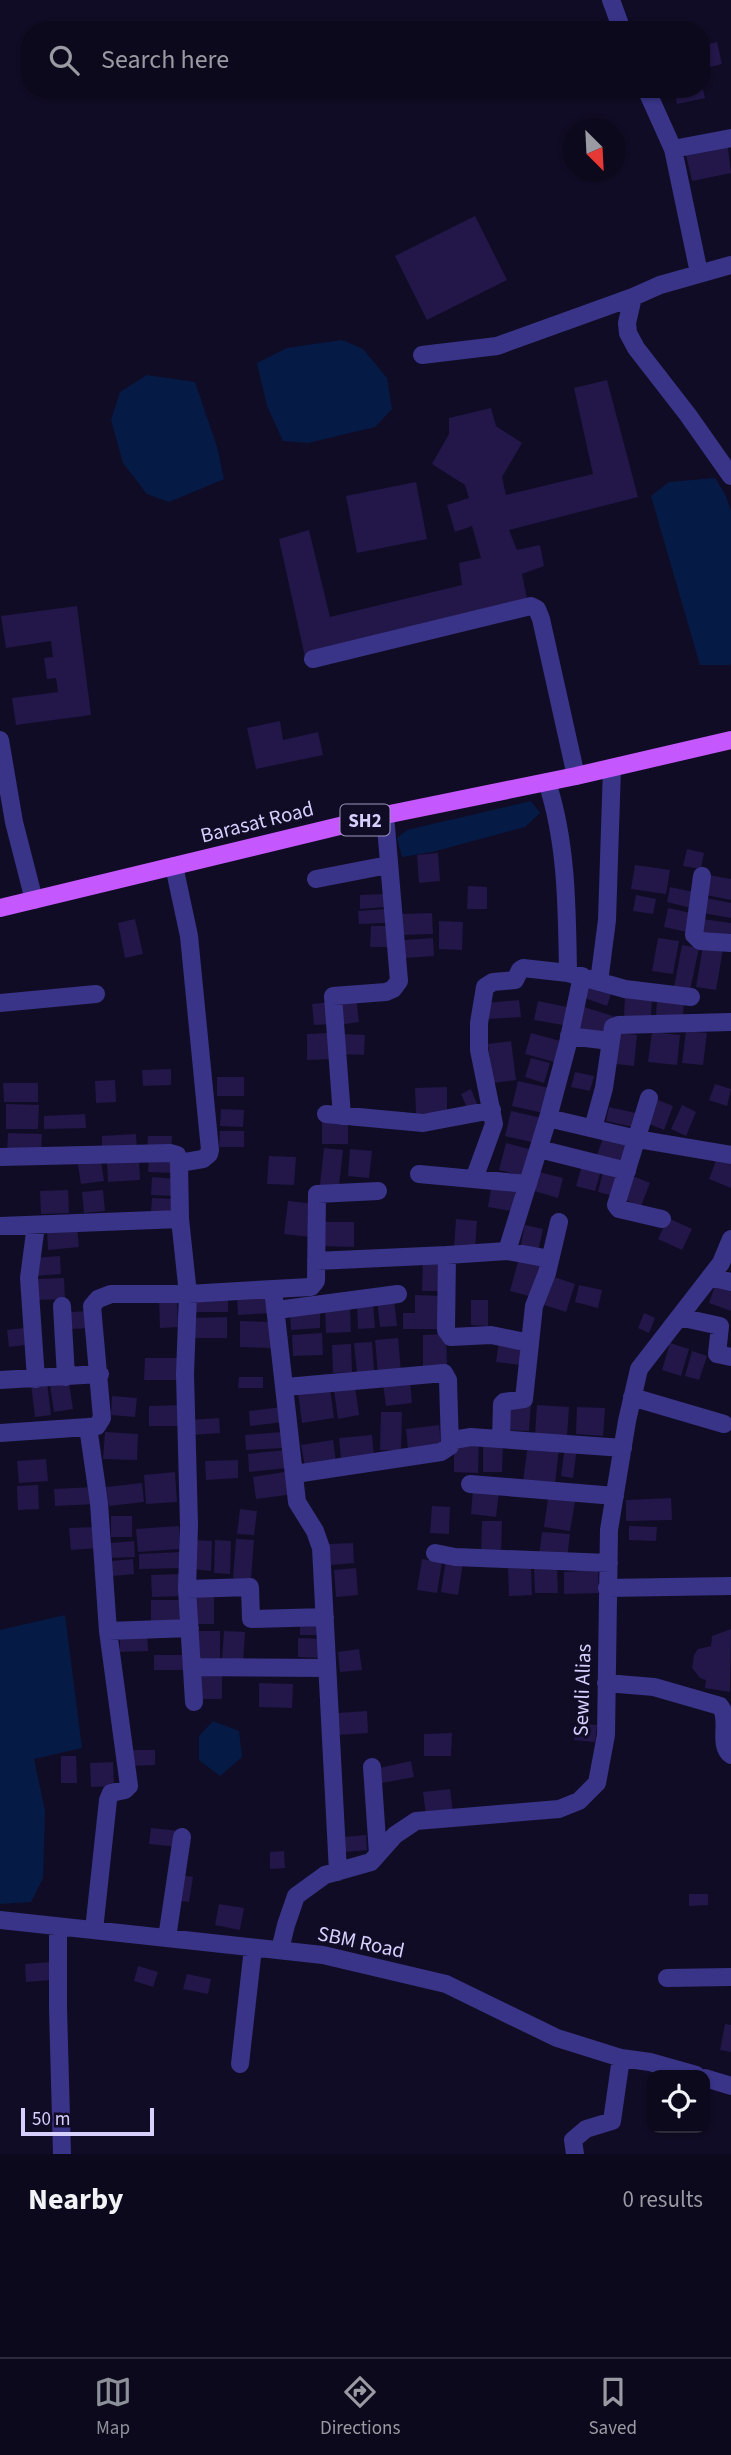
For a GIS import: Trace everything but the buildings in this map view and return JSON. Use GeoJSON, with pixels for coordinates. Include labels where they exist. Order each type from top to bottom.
{"type":"FeatureCollection","features":[{"type":"Feature","properties":{"kind":"main road","name":"Barasat Road"},"geometry":{"type":"LineString","coordinates":[[0,908],[385,815],[576,776],[731,740]]}},
{"type":"Feature","properties":{"kind":"street"},"geometry":{"type":"LineString","coordinates":[[611,0],[619,21]]}},
{"type":"Feature","properties":{"kind":"street"},"geometry":{"type":"LineString","coordinates":[[650,98],[673,149],[699,273]]}},
{"type":"Feature","properties":{"kind":"street"},"geometry":{"type":"LineString","coordinates":[[673,149],[731,138]]}},
{"type":"Feature","properties":{"kind":"street"},"geometry":{"type":"LineString","coordinates":[[422,355],[497,346],[660,285],[731,265]]}},
{"type":"Feature","properties":{"kind":"street"},"geometry":{"type":"LineString","coordinates":[[633,297],[627,323],[628,333],[636,348],[731,475]]}},
{"type":"Feature","properties":{"kind":"street"},"geometry":{"type":"LineString","coordinates":[[313,659],[531,606],[537,609],[541,619],[576,776]]}},
{"type":"Feature","properties":{"kind":"street"},"geometry":{"type":"LineString","coordinates":[[0,740],[15,822],[34,900]]}},
{"type":"Feature","properties":{"kind":"street"},"geometry":{"type":"LineString","coordinates":[[507,1251],[548,1118],[583,977],[607,920],[612,768]]}},
{"type":"Feature","properties":{"kind":"street"},"geometry":{"type":"LineString","coordinates":[[547,782],[556,808],[566,892],[583,977]]}},
{"type":"Feature","properties":{"kind":"street"},"geometry":{"type":"LineString","coordinates":[[385,815],[399,981],[393,989],[386,992],[333,996],[334,1115],[423,1123],[492,1110]]}},
{"type":"Feature","properties":{"kind":"street"},"geometry":{"type":"LineString","coordinates":[[316,879],[388,865]]}},
{"type":"Feature","properties":{"kind":"street"},"geometry":{"type":"LineString","coordinates":[[174,866],[189,936],[210,1150],[203,1159],[179,1163]]}},
{"type":"Feature","properties":{"kind":"street"},"geometry":{"type":"LineString","coordinates":[[702,876],[694,935],[700,941],[731,943]]}},
{"type":"Feature","properties":{"kind":"street"},"geometry":{"type":"LineString","coordinates":[[474,1179],[492,1131],[492,1110],[480,1050],[479,1023],[485,987],[493,982],[515,980],[523,968],[583,977],[625,989],[691,998]]}},
{"type":"Feature","properties":{"kind":"street"},"geometry":{"type":"LineString","coordinates":[[0,1003],[96,994]]}},
{"type":"Feature","properties":{"kind":"street"},"geometry":{"type":"LineString","coordinates":[[593,1128],[604,1088],[611,1031],[618,1025],[731,1022]]}},
{"type":"Feature","properties":{"kind":"street"},"geometry":{"type":"LineString","coordinates":[[569,1035],[610,1041]]}},
{"type":"Feature","properties":{"kind":"street"},"geometry":{"type":"LineString","coordinates":[[649,1098],[617,1207],[662,1219]]}},
{"type":"Feature","properties":{"kind":"street"},"geometry":{"type":"LineString","coordinates":[[548,1118],[637,1139],[731,1155]]}},
{"type":"Feature","properties":{"kind":"street"},"geometry":{"type":"LineString","coordinates":[[538,1149],[627,1171]]}},
{"type":"Feature","properties":{"kind":"street"},"geometry":{"type":"LineString","coordinates":[[0,1157],[177,1155],[188,1294],[185,1374],[189,1525],[187,1589],[194,1702]]}},
{"type":"Feature","properties":{"kind":"street"},"geometry":{"type":"LineString","coordinates":[[419,1174],[528,1184]]}},
{"type":"Feature","properties":{"kind":"street"},"geometry":{"type":"LineString","coordinates":[[0,1433],[97,1426],[102,1418],[92,1307],[99,1299],[111,1294],[188,1294],[313,1286],[316,1281],[317,1194],[378,1191]]}},
{"type":"Feature","properties":{"kind":"street"},"geometry":{"type":"LineString","coordinates":[[0,1227],[180,1219]]}},
{"type":"Feature","properties":{"kind":"street"},"geometry":{"type":"LineString","coordinates":[[501,1439],[502,1404],[510,1400],[524,1399],[534,1306],[547,1273],[559,1222]]}},
{"type":"Feature","properties":{"kind":"street"},"geometry":{"type":"LineString","coordinates":[[36,1225],[29,1278],[36,1379]]}},
{"type":"Feature","properties":{"kind":"street","name":"Sewli Alias"},"geometry":{"type":"LineString","coordinates":[[280,1950],[296,1896],[324,1875],[371,1863],[395,1835],[416,1821],[559,1808],[579,1801],[597,1783],[606,1735],[609,1530],[632,1397],[639,1369],[721,1262],[731,1239]]}},
{"type":"Feature","properties":{"kind":"street"},"geometry":{"type":"LineString","coordinates":[[316,1261],[507,1251],[550,1259]]}},
{"type":"Feature","properties":{"kind":"street"},"geometry":{"type":"LineString","coordinates":[[447,1255],[446,1330],[451,1337],[491,1335],[530,1343]]}},
{"type":"Feature","properties":{"kind":"street"},"geometry":{"type":"LineString","coordinates":[[710,1277],[731,1282]]}},
{"type":"Feature","properties":{"kind":"street"},"geometry":{"type":"LineString","coordinates":[[273,1289],[297,1502],[319,1539],[338,1871]]}},
{"type":"Feature","properties":{"kind":"street"},"geometry":{"type":"LineString","coordinates":[[277,1310],[398,1294]]}},
{"type":"Feature","properties":{"kind":"street"},"geometry":{"type":"LineString","coordinates":[[62,1306],[66,1377]]}},
{"type":"Feature","properties":{"kind":"street"},"geometry":{"type":"LineString","coordinates":[[679,1317],[720,1326],[717,1354],[731,1357]]}},
{"type":"Feature","properties":{"kind":"street"},"geometry":{"type":"LineString","coordinates":[[286,1387],[444,1373],[448,1380],[450,1446]]}},
{"type":"Feature","properties":{"kind":"street"},"geometry":{"type":"LineString","coordinates":[[0,1380],[100,1374]]}},
{"type":"Feature","properties":{"kind":"street"},"geometry":{"type":"LineString","coordinates":[[632,1397],[724,1424]]}},
{"type":"Feature","properties":{"kind":"street"},"geometry":{"type":"LineString","coordinates":[[88,1427],[99,1503],[108,1631],[129,1786],[125,1790],[111,1793],[108,1800],[94,1930]]}},
{"type":"Feature","properties":{"kind":"street"},"geometry":{"type":"LineString","coordinates":[[295,1474],[441,1452],[450,1446],[453,1440],[471,1437],[623,1448]]}},
{"type":"Feature","properties":{"kind":"street"},"geometry":{"type":"LineString","coordinates":[[470,1484],[615,1496]]}},
{"type":"Feature","properties":{"kind":"street"},"geometry":{"type":"LineString","coordinates":[[435,1553],[455,1557],[609,1563]]}},
{"type":"Feature","properties":{"kind":"street"},"geometry":{"type":"LineString","coordinates":[[607,1588],[731,1586]]}},
{"type":"Feature","properties":{"kind":"street"},"geometry":{"type":"LineString","coordinates":[[187,1589],[250,1587],[251,1619],[325,1617]]}},
{"type":"Feature","properties":{"kind":"street"},"geometry":{"type":"LineString","coordinates":[[108,1631],[190,1628]]}},
{"type":"Feature","properties":{"kind":"street"},"geometry":{"type":"LineString","coordinates":[[192,1667],[326,1668]]}},
{"type":"Feature","properties":{"kind":"street"},"geometry":{"type":"LineString","coordinates":[[606,1682],[654,1687],[720,1706],[725,1713],[725,1748],[731,1755]]}},
{"type":"Feature","properties":{"kind":"street"},"geometry":{"type":"LineString","coordinates":[[372,1767],[378,1854]]}},
{"type":"Feature","properties":{"kind":"street"},"geometry":{"type":"LineString","coordinates":[[167,1938],[182,1837]]}},
{"type":"Feature","properties":{"kind":"street","name":"SBM Road"},"geometry":{"type":"LineString","coordinates":[[0,1920],[323,1955],[446,1984],[557,2038],[621,2058],[678,2070]]}},
{"type":"Feature","properties":{"kind":"street"},"geometry":{"type":"LineString","coordinates":[[58,1927],[62,2154]]}},
{"type":"Feature","properties":{"kind":"street"},"geometry":{"type":"LineString","coordinates":[[240,2064],[253,1948]]}},
{"type":"Feature","properties":{"kind":"street"},"geometry":{"type":"LineString","coordinates":[[667,1978],[730,1977]]}},
{"type":"Feature","properties":{"kind":"street"},"geometry":{"type":"LineString","coordinates":[[575,2154],[573,2140],[586,2129],[612,2121],[621,2058]]}},
{"type":"Feature","properties":{"kind":"street"},"geometry":{"type":"LineString","coordinates":[[710,2080],[731,2086]]}},
{"type":"Feature","properties":{"kind":"water"},"geometry":{"type":"Polygon","coordinates":[[[342,340],[363,349],[387,378],[392,409],[375,427],[308,443],[283,441],[267,406],[257,363],[287,348],[342,340]]]}},
{"type":"Feature","properties":{"kind":"water"},"geometry":{"type":"Polygon","coordinates":[[[147,375],[195,382],[217,447],[224,479],[169,502],[147,494],[123,463],[111,420],[120,392],[147,375]]]}},
{"type":"Feature","properties":{"kind":"water"},"geometry":{"type":"Polygon","coordinates":[[[715,478],[731,511],[731,664],[700,665],[651,496],[669,482],[715,478]]]}},
{"type":"Feature","properties":{"kind":"water"},"geometry":{"type":"Polygon","coordinates":[[[531,801],[540,813],[525,827],[432,852],[402,857],[397,838],[407,830],[531,801]]]}},
{"type":"Feature","properties":{"kind":"water"},"geometry":{"type":"Polygon","coordinates":[[[65,1615],[82,1748],[34,1759],[45,1811],[43,1878],[31,1902],[0,1904],[0,1630],[65,1615]]]}},
{"type":"Feature","properties":{"kind":"water"},"geometry":{"type":"Polygon","coordinates":[[[213,1721],[239,1731],[242,1757],[220,1776],[199,1760],[199,1736],[213,1721]]]}}]}
